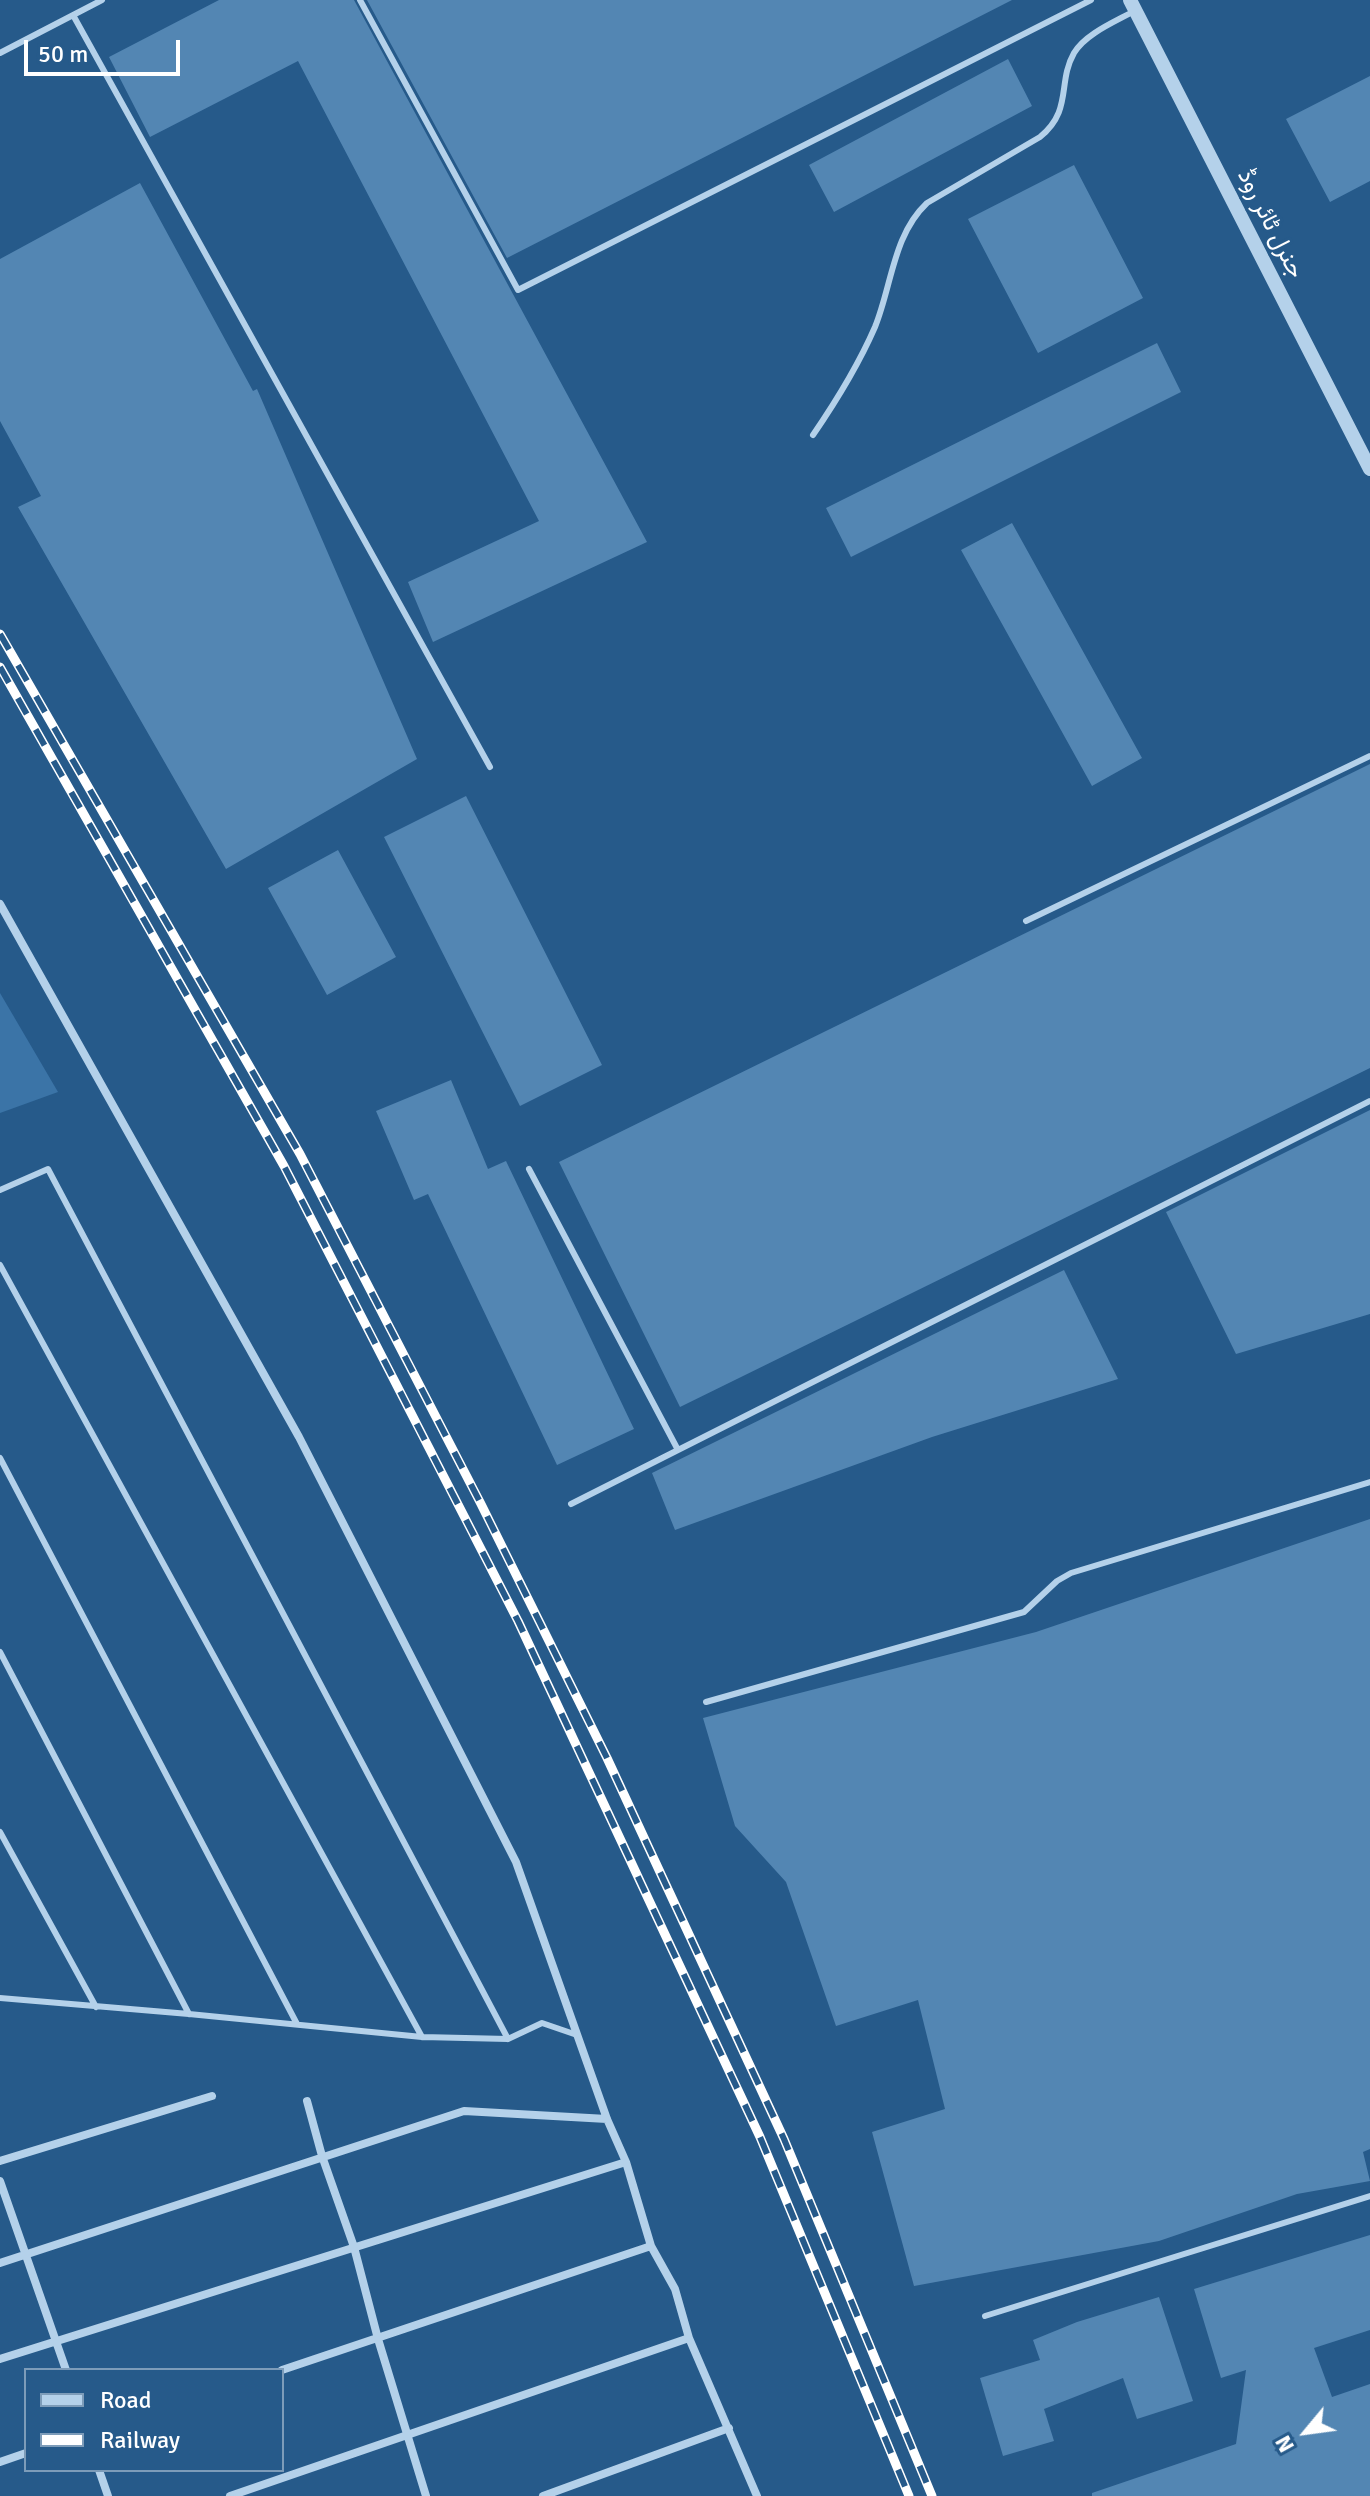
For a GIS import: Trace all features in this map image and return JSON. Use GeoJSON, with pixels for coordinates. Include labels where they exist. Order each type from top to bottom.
{"type":"FeatureCollection","features":[{"type":"Feature","properties":{"kind":"street","name":"جنرل ٹائر روڈ"},"geometry":{"type":"LineString","coordinates":[[1133,5],[1370,469]]}},
{"type":"Feature","properties":{"kind":"street"},"geometry":{"type":"LineString","coordinates":[[0,904],[299,1437],[516,1862],[607,2119],[626,2162],[651,2246],[675,2289],[689,2338],[757,2496]]}},
{"type":"Feature","properties":{"kind":"street"},"geometry":{"type":"LineString","coordinates":[[0,2161],[212,2096]]}},
{"type":"Feature","properties":{"kind":"street"},"geometry":{"type":"LineString","coordinates":[[307,2101],[322,2156],[354,2247],[378,2339],[426,2496]]}},
{"type":"Feature","properties":{"kind":"street"},"geometry":{"type":"LineString","coordinates":[[0,2263],[464,2111],[607,2119]]}},
{"type":"Feature","properties":{"kind":"street"},"geometry":{"type":"LineString","coordinates":[[0,2359],[626,2162]]}},
{"type":"Feature","properties":{"kind":"street"},"geometry":{"type":"LineString","coordinates":[[0,2181],[65,2368]]}},
{"type":"Feature","properties":{"kind":"street"},"geometry":{"type":"LineString","coordinates":[[284,2369],[651,2246]]}},
{"type":"Feature","properties":{"kind":"street"},"geometry":{"type":"LineString","coordinates":[[230,2496],[689,2338]]}},
{"type":"Feature","properties":{"kind":"street"},"geometry":{"type":"LineString","coordinates":[[543,2496],[729,2428]]}},
{"type":"Feature","properties":{"kind":"street"},"geometry":{"type":"LineString","coordinates":[[0,2462],[24,2454]]}},
{"type":"Feature","properties":{"kind":"street"},"geometry":{"type":"LineString","coordinates":[[100,2472],[108,2496]]}},
{"type":"Feature","properties":{"kind":"lane"},"geometry":{"type":"LineString","coordinates":[[0,53],[102,0]]}},
{"type":"Feature","properties":{"kind":"lane"},"geometry":{"type":"LineString","coordinates":[[360,0],[518,290],[1091,0]]}},
{"type":"Feature","properties":{"kind":"lane"},"geometry":{"type":"LineString","coordinates":[[813,435],[845,388],[876,324],[905,231],[916,214],[927,203],[1051,128],[1058,117],[1074,53],[1086,40],[1133,5]]}},
{"type":"Feature","properties":{"kind":"lane"},"geometry":{"type":"LineString","coordinates":[[73,15],[490,767]]}},
{"type":"Feature","properties":{"kind":"lane"},"geometry":{"type":"LineString","coordinates":[[1026,921],[1370,756]]}},
{"type":"Feature","properties":{"kind":"lane"},"geometry":{"type":"LineString","coordinates":[[571,1504],[1370,1101]]}},
{"type":"Feature","properties":{"kind":"lane"},"geometry":{"type":"LineString","coordinates":[[0,1190],[48,1169],[508,2039]]}},
{"type":"Feature","properties":{"kind":"lane"},"geometry":{"type":"LineString","coordinates":[[529,1169],[678,1450]]}},
{"type":"Feature","properties":{"kind":"lane"},"geometry":{"type":"LineString","coordinates":[[0,1265],[422,2037]]}},
{"type":"Feature","properties":{"kind":"lane"},"geometry":{"type":"LineString","coordinates":[[0,1458],[297,2024]]}},
{"type":"Feature","properties":{"kind":"lane"},"geometry":{"type":"LineString","coordinates":[[706,1702],[1024,1612],[1057,1581],[1071,1573],[1370,1482]]}},
{"type":"Feature","properties":{"kind":"lane"},"geometry":{"type":"LineString","coordinates":[[0,1652],[189,2014]]}},
{"type":"Feature","properties":{"kind":"lane"},"geometry":{"type":"LineString","coordinates":[[0,1832],[96,2007]]}},
{"type":"Feature","properties":{"kind":"lane"},"geometry":{"type":"LineString","coordinates":[[0,1998],[422,2037],[508,2039],[542,2023],[577,2035]]}},
{"type":"Feature","properties":{"kind":"lane"},"geometry":{"type":"LineString","coordinates":[[985,2316],[1370,2196]]}},
{"type":"Feature","properties":{"kind":"shaded area"},"geometry":{"type":"Polygon","coordinates":[[[0,993],[58,1092],[0,1113],[0,993]]]}},
{"type":"Feature","properties":{"kind":"building"},"geometry":{"type":"Polygon","coordinates":[[[219,0],[354,0],[647,542],[433,642],[408,582],[539,521],[298,61],[150,137],[109,57],[219,0]]]}},
{"type":"Feature","properties":{"kind":"building"},"geometry":{"type":"Polygon","coordinates":[[[367,0],[1012,0],[507,258],[367,0]]]}},
{"type":"Feature","properties":{"kind":"building"},"geometry":{"type":"Polygon","coordinates":[[[1008,59],[1032,106],[834,212],[809,165],[1008,59]]]}},
{"type":"Feature","properties":{"kind":"building"},"geometry":{"type":"Polygon","coordinates":[[[1370,76],[1370,181],[1330,202],[1286,119],[1370,76]]]}},
{"type":"Feature","properties":{"kind":"building"},"geometry":{"type":"Polygon","coordinates":[[[1074,165],[1143,298],[1038,353],[968,219],[1074,165]]]}},
{"type":"Feature","properties":{"kind":"building"},"geometry":{"type":"Polygon","coordinates":[[[140,183],[253,391],[257,389],[417,759],[226,869],[18,507],[41,496],[0,421],[0,259],[140,183]]]}},
{"type":"Feature","properties":{"kind":"building"},"geometry":{"type":"Polygon","coordinates":[[[1157,343],[1181,392],[851,557],[826,508],[1157,343]]]}},
{"type":"Feature","properties":{"kind":"building"},"geometry":{"type":"Polygon","coordinates":[[[1012,523],[1142,758],[1092,786],[961,550],[1012,523]]]}},
{"type":"Feature","properties":{"kind":"building"},"geometry":{"type":"Polygon","coordinates":[[[1370,764],[1370,1068],[680,1407],[559,1162],[1370,764]]]}},
{"type":"Feature","properties":{"kind":"building"},"geometry":{"type":"Polygon","coordinates":[[[466,796],[602,1065],[520,1106],[384,837],[466,796]]]}},
{"type":"Feature","properties":{"kind":"building"},"geometry":{"type":"Polygon","coordinates":[[[338,850],[396,957],[327,995],[268,888],[338,850]]]}},
{"type":"Feature","properties":{"kind":"building"},"geometry":{"type":"Polygon","coordinates":[[[451,1080],[488,1169],[506,1161],[634,1429],[557,1465],[428,1194],[414,1200],[376,1111],[451,1080]]]}},
{"type":"Feature","properties":{"kind":"building"},"geometry":{"type":"Polygon","coordinates":[[[1370,1110],[1370,1314],[1236,1354],[1166,1212],[1370,1110]]]}},
{"type":"Feature","properties":{"kind":"building"},"geometry":{"type":"Polygon","coordinates":[[[1064,1270],[1118,1379],[932,1437],[675,1530],[652,1473],[1064,1270]]]}},
{"type":"Feature","properties":{"kind":"building"},"geometry":{"type":"Polygon","coordinates":[[[1370,1519],[1370,2149],[1363,2152],[1370,2181],[1297,2194],[1159,2241],[914,2286],[872,2132],[945,2109],[918,2000],[836,2026],[786,1882],[735,1826],[703,1718],[1036,1632],[1370,1519]]]}},
{"type":"Feature","properties":{"kind":"building"},"geometry":{"type":"Polygon","coordinates":[[[1370,2235],[1370,2330],[1314,2348],[1332,2397],[1370,2384],[1370,2496],[1092,2496],[1092,2493],[1236,2444],[1246,2370],[1221,2378],[1194,2289],[1370,2235]]]}},
{"type":"Feature","properties":{"kind":"building"},"geometry":{"type":"Polygon","coordinates":[[[1159,2297],[1193,2401],[1137,2419],[1123,2378],[1044,2409],[1054,2441],[1003,2456],[980,2378],[1040,2360],[1033,2340],[1077,2322],[1159,2297]]]}},
{"type":"Feature","properties":{"kind":"railway"},"geometry":{"type":"LineString","coordinates":[[0,634],[300,1154],[481,1504],[607,1758],[784,2139],[932,2496]]}},
{"type":"Feature","properties":{"kind":"railway"},"geometry":{"type":"LineString","coordinates":[[0,667],[284,1166],[518,1621],[760,2137],[909,2496]]}}]}
